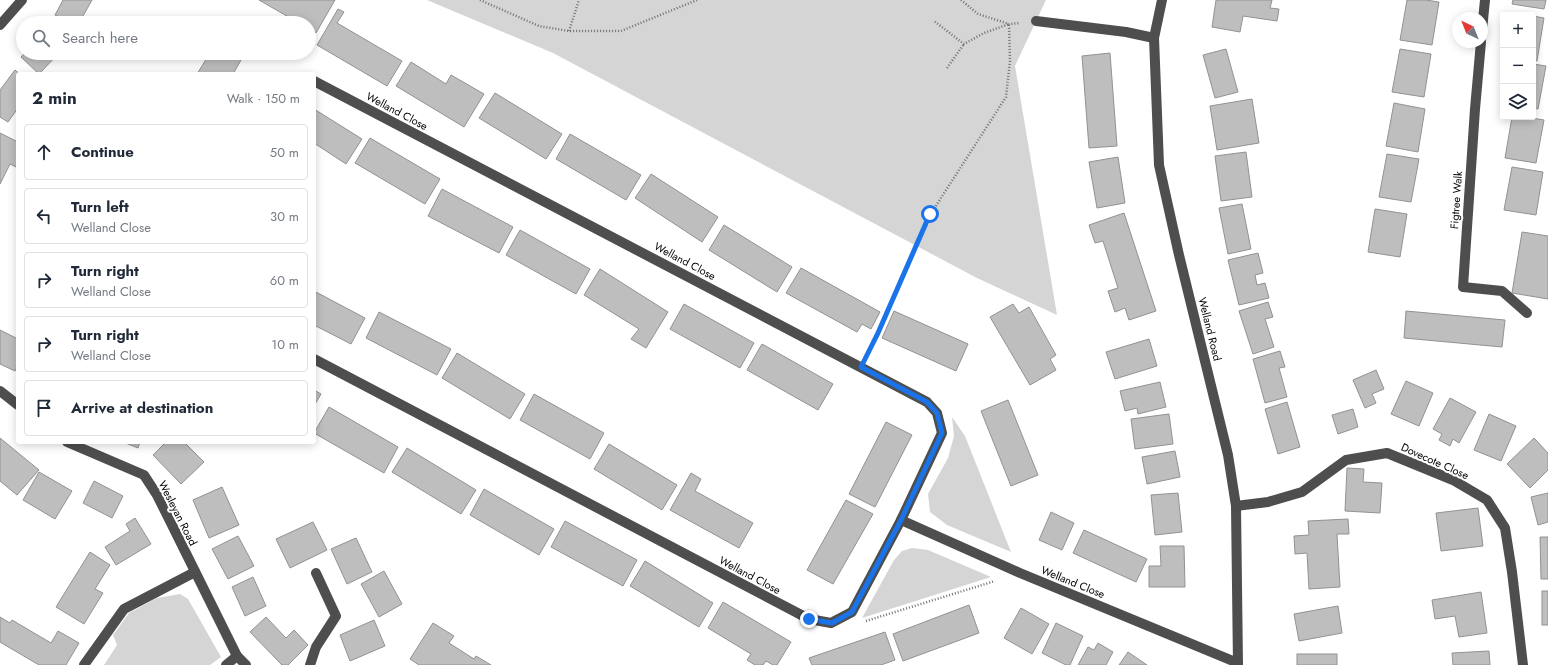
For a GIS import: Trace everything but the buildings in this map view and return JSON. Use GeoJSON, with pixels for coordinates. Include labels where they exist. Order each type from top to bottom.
{"type":"FeatureCollection","features":[{"type":"Feature","properties":{"kind":"street"},"geometry":{"type":"LineString","coordinates":[[0,25],[22,0]]}},
{"type":"Feature","properties":{"kind":"street","name":"Welland Road"},"geometry":{"type":"LineString","coordinates":[[1162,0],[1154,38],[1159,165],[1179,255],[1228,455],[1236,506],[1238,664]]}},
{"type":"Feature","properties":{"kind":"street"},"geometry":{"type":"LineString","coordinates":[[1484,12],[1485,0]]}},
{"type":"Feature","properties":{"kind":"street"},"geometry":{"type":"LineString","coordinates":[[1036,21],[1126,32],[1154,38]]}},
{"type":"Feature","properties":{"kind":"street","name":"Figtree Walk"},"geometry":{"type":"LineString","coordinates":[[1480,48],[1463,287],[1502,291],[1527,314]]}},
{"type":"Feature","properties":{"kind":"street","name":"Welland Close"},"geometry":{"type":"LineString","coordinates":[[316,82],[927,402],[937,413],[942,433],[901,520],[852,612],[832,623],[809,619],[316,360]]}},
{"type":"Feature","properties":{"kind":"street"},"geometry":{"type":"LineString","coordinates":[[0,391],[16,403]]}},
{"type":"Feature","properties":{"kind":"street","name":"Wesleyan Road"},"geometry":{"type":"LineString","coordinates":[[72,444],[144,475],[157,495],[237,656],[246,665]]}},
{"type":"Feature","properties":{"kind":"street","name":"Dovecote Close"},"geometry":{"type":"LineString","coordinates":[[1236,506],[1268,502],[1302,492],[1346,460],[1388,453],[1453,480],[1487,500],[1505,528],[1523,665]]}},
{"type":"Feature","properties":{"kind":"street","name":"Welland Close"},"geometry":{"type":"LineString","coordinates":[[901,520],[1020,573],[1238,664]]}},
{"type":"Feature","properties":{"kind":"street"},"geometry":{"type":"LineString","coordinates":[[84,665],[124,609],[195,572]]}},
{"type":"Feature","properties":{"kind":"street"},"geometry":{"type":"LineString","coordinates":[[310,665],[316,647],[336,616],[316,573]]}},
{"type":"Feature","properties":{"kind":"street"},"geometry":{"type":"LineString","coordinates":[[226,665],[237,656]]}},
{"type":"Feature","properties":{"kind":"path"},"geometry":{"type":"LineString","coordinates":[[480,0],[539,26],[568,31],[621,31],[697,0]]}},
{"type":"Feature","properties":{"kind":"path"},"geometry":{"type":"LineString","coordinates":[[568,31],[579,0]]}},
{"type":"Feature","properties":{"kind":"path"},"geometry":{"type":"LineString","coordinates":[[961,0],[978,14],[1009,24]]}},
{"type":"Feature","properties":{"kind":"path"},"geometry":{"type":"LineString","coordinates":[[934,21],[964,44]]}},
{"type":"Feature","properties":{"kind":"path"},"geometry":{"type":"LineString","coordinates":[[947,68],[964,44],[984,33],[1009,24],[1036,21]]}},
{"type":"Feature","properties":{"kind":"path"},"geometry":{"type":"LineString","coordinates":[[861,367],[878,333],[930,214],[1006,97],[1010,61],[1009,24]]}},
{"type":"Feature","properties":{"kind":"path"},"geometry":{"type":"LineString","coordinates":[[865,621],[1020,573]]}},
{"type":"Feature","properties":{"kind":"shaded area"},"geometry":{"type":"Polygon","coordinates":[[[427,0],[1046,0],[1015,66],[1057,315],[977,278],[553,53],[427,0]]]}},
{"type":"Feature","properties":{"kind":"shaded area"},"geometry":{"type":"Polygon","coordinates":[[[952,417],[965,436],[1011,552],[947,525],[930,512],[928,494],[948,458],[954,436],[952,417]]]}},
{"type":"Feature","properties":{"kind":"shaded area"},"geometry":{"type":"Polygon","coordinates":[[[912,548],[928,550],[991,577],[862,618],[894,560],[902,551],[912,548]]]}},
{"type":"Feature","properties":{"kind":"shaded area"},"geometry":{"type":"Polygon","coordinates":[[[180,594],[188,599],[221,657],[210,665],[104,665],[117,645],[113,635],[129,613],[157,598],[180,594]]]}},
{"type":"Feature","properties":{"kind":"route"},"geometry":{"type":"LineString","coordinates":[[809,619],[832,623],[852,612],[901,520],[942,433],[937,413],[927,402],[861,367],[878,333],[930,214]]}}]}
